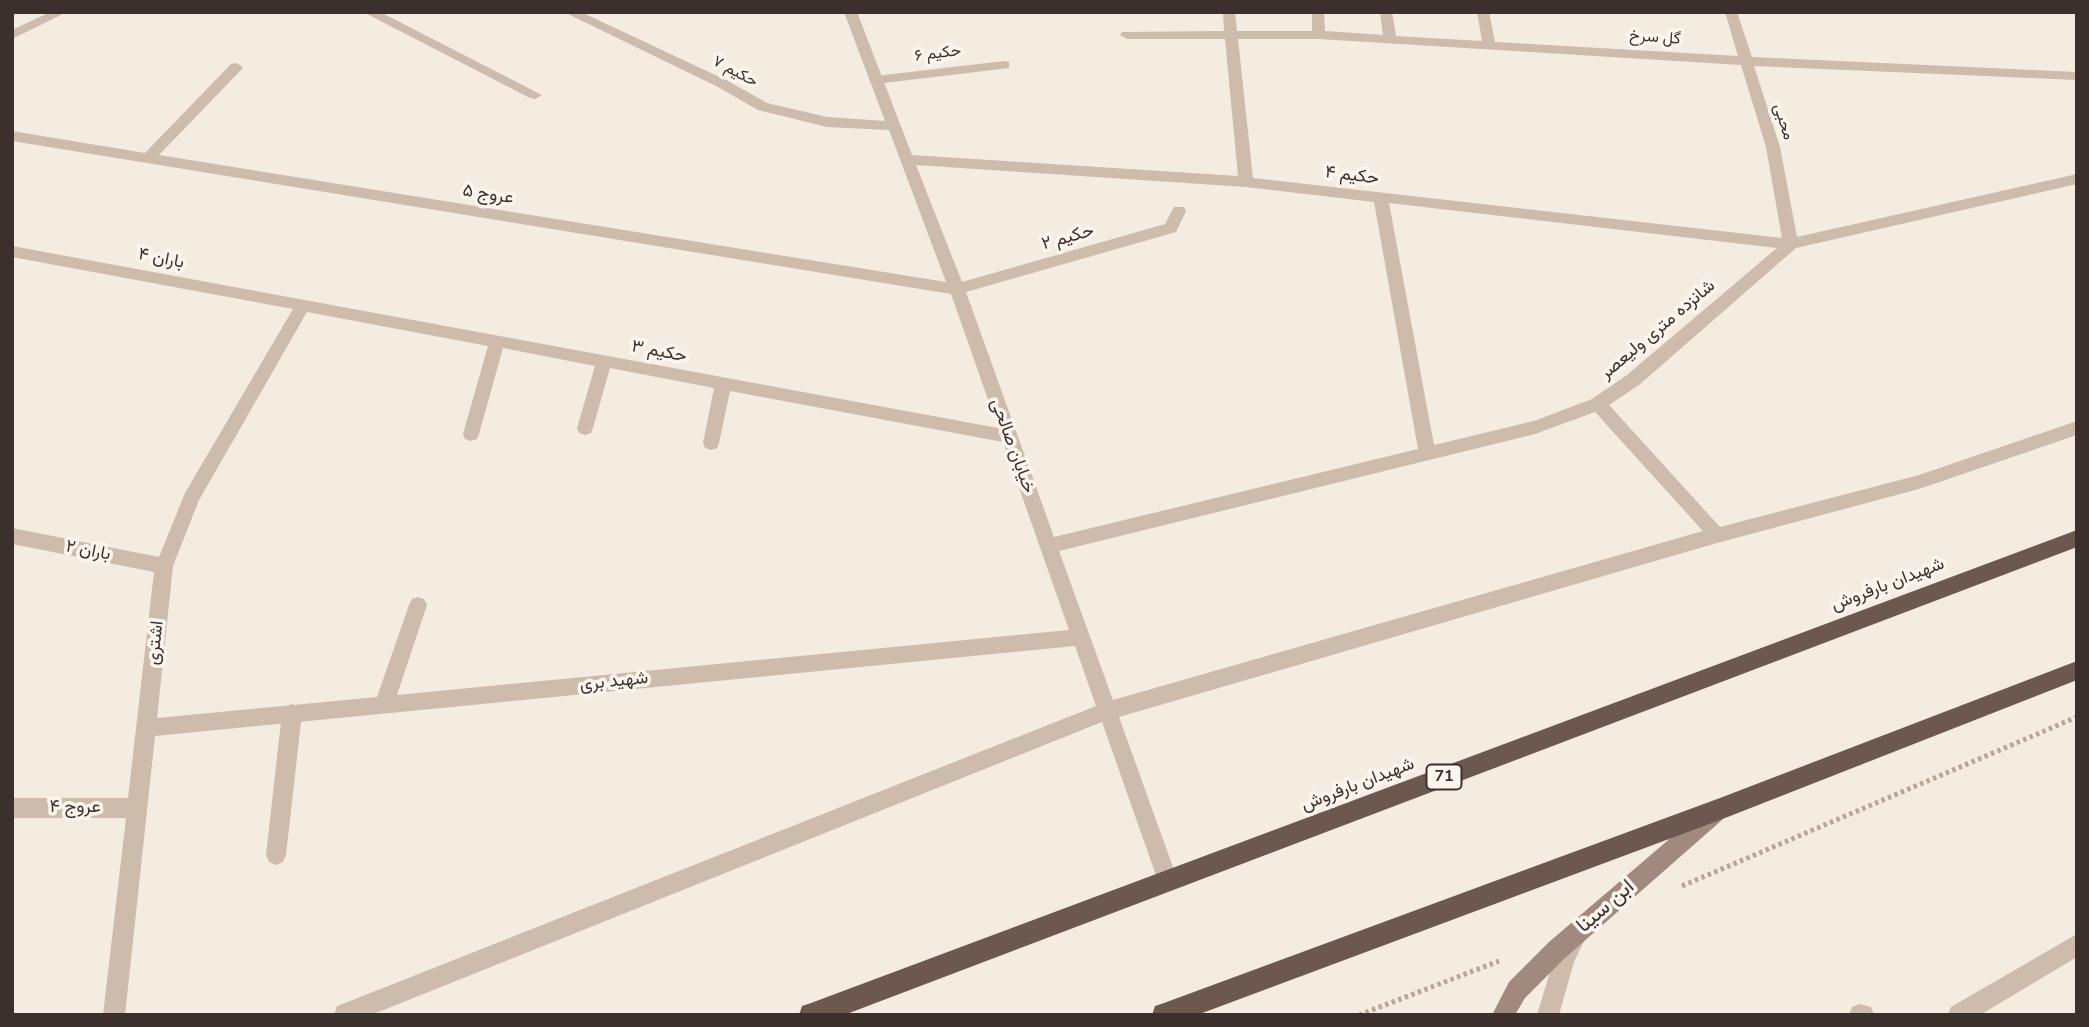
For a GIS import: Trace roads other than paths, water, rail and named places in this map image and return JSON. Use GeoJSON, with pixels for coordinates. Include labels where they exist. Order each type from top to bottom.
{"type":"FeatureCollection","features":[{"type":"Feature","properties":{"kind":"highway","name":"شهیدان بارفروش"},"geometry":{"type":"LineString","coordinates":[[811,1015],[2077,538]]}},
{"type":"Feature","properties":{"kind":"highway"},"geometry":{"type":"LineString","coordinates":[[1164,1015],[1720,809],[2077,670]]}},
{"type":"Feature","properties":{"kind":"main road","name":"ابن سینا"},"geometry":{"type":"LineString","coordinates":[[1503,1015],[1517,990],[1579,930],[1720,809]]}},
{"type":"Feature","properties":{"kind":"street"},"geometry":{"type":"LineString","coordinates":[[12,36],[61,12]]}},
{"type":"Feature","properties":{"kind":"street"},"geometry":{"type":"LineString","coordinates":[[369,12],[535,95]]}},
{"type":"Feature","properties":{"kind":"street","name":"حکیم ۷"},"geometry":{"type":"LineString","coordinates":[[570,12],[723,84],[763,107],[827,122],[894,126]]}},
{"type":"Feature","properties":{"kind":"street","name":"خیابان صالحی"},"geometry":{"type":"LineString","coordinates":[[850,12],[957,289],[1007,436],[1168,881]]}},
{"type":"Feature","properties":{"kind":"street"},"geometry":{"type":"LineString","coordinates":[[1229,12],[1246,182]]}},
{"type":"Feature","properties":{"kind":"street"},"geometry":{"type":"LineString","coordinates":[[1318,12],[1319,34]]}},
{"type":"Feature","properties":{"kind":"street"},"geometry":{"type":"LineString","coordinates":[[1386,12],[1390,39]]}},
{"type":"Feature","properties":{"kind":"street"},"geometry":{"type":"LineString","coordinates":[[1483,12],[1489,45]]}},
{"type":"Feature","properties":{"kind":"street","name":"محبی"},"geometry":{"type":"LineString","coordinates":[[1731,12],[1773,147],[1791,244]]}},
{"type":"Feature","properties":{"kind":"street","name":"گل سرخ"},"geometry":{"type":"LineString","coordinates":[[1127,35],[1319,34],[1746,61],[2077,76]]}},
{"type":"Feature","properties":{"kind":"street","name":"حکیم ۶"},"geometry":{"type":"LineString","coordinates":[[876,80],[1004,65]]}},
{"type":"Feature","properties":{"kind":"street"},"geometry":{"type":"LineString","coordinates":[[147,159],[236,67]]}},
{"type":"Feature","properties":{"kind":"street","name":"عروج ۵"},"geometry":{"type":"LineString","coordinates":[[12,136],[957,289]]}},
{"type":"Feature","properties":{"kind":"street","name":"حکیم ۴"},"geometry":{"type":"LineString","coordinates":[[908,160],[1246,182],[1791,244]]}},
{"type":"Feature","properties":{"kind":"street","name":"شانزده متری ولیعصر"},"geometry":{"type":"LineString","coordinates":[[1049,546],[1535,427],[1598,404],[1633,380],[1791,244],[2077,179]]}},
{"type":"Feature","properties":{"kind":"street"},"geometry":{"type":"LineString","coordinates":[[1381,199],[1427,454]]}},
{"type":"Feature","properties":{"kind":"street","name":"حکیم ۲"},"geometry":{"type":"LineString","coordinates":[[957,289],[1171,228],[1179,211]]}},
{"type":"Feature","properties":{"kind":"street","name":"باران ۴"},"geometry":{"type":"LineString","coordinates":[[12,251],[303,305]]}},
{"type":"Feature","properties":{"kind":"street","name":"حکیم ۳"},"geometry":{"type":"LineString","coordinates":[[303,305],[1007,436]]}},
{"type":"Feature","properties":{"kind":"street","name":"اشتری"},"geometry":{"type":"LineString","coordinates":[[114,1015],[164,566],[191,498],[303,305]]}},
{"type":"Feature","properties":{"kind":"street"},"geometry":{"type":"LineString","coordinates":[[471,434],[497,341]]}},
{"type":"Feature","properties":{"kind":"street"},"geometry":{"type":"LineString","coordinates":[[586,428],[604,361]]}},
{"type":"Feature","properties":{"kind":"street"},"geometry":{"type":"LineString","coordinates":[[711,443],[723,383]]}},
{"type":"Feature","properties":{"kind":"street"},"geometry":{"type":"LineString","coordinates":[[1598,404],[1717,535]]}},
{"type":"Feature","properties":{"kind":"street"},"geometry":{"type":"LineString","coordinates":[[345,1014],[1107,711],[1717,535],[1919,482],[2077,428]]}},
{"type":"Feature","properties":{"kind":"street","name":"باران ۲"},"geometry":{"type":"LineString","coordinates":[[12,536],[164,566]]}},
{"type":"Feature","properties":{"kind":"street"},"geometry":{"type":"LineString","coordinates":[[384,705],[418,605]]}},
{"type":"Feature","properties":{"kind":"street","name":"شهید بری"},"geometry":{"type":"LineString","coordinates":[[147,728],[1081,637]]}},
{"type":"Feature","properties":{"kind":"street"},"geometry":{"type":"LineString","coordinates":[[276,855],[292,713]]}},
{"type":"Feature","properties":{"kind":"street","name":"عروج ۴"},"geometry":{"type":"LineString","coordinates":[[12,808],[137,808]]}},
{"type":"Feature","properties":{"kind":"street"},"geometry":{"type":"LineString","coordinates":[[1548,1015],[1564,960],[1579,930]]}},
{"type":"Feature","properties":{"kind":"street"},"geometry":{"type":"LineString","coordinates":[[1959,1015],[2077,945]]}}]}
